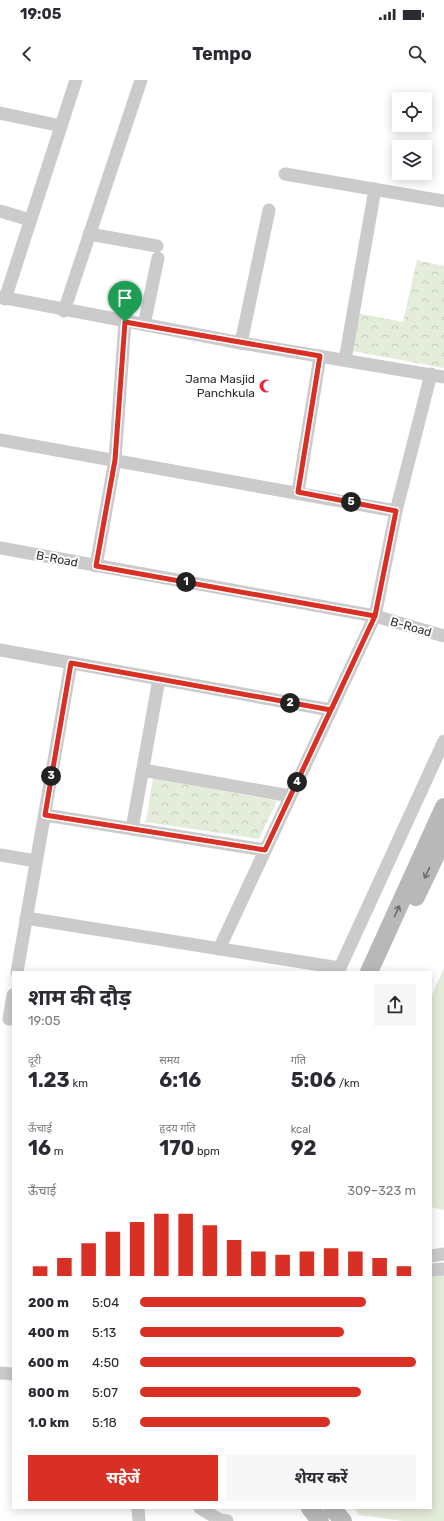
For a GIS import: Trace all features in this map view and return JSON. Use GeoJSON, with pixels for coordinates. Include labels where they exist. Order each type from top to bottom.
{"type":"FeatureCollection","features":[{"type":"Feature","properties":{"kind":"street"},"geometry":{"type":"LineString","coordinates":[[76,80],[3,298],[64,311],[241,343],[444,377]]}},
{"type":"Feature","properties":{"kind":"street"},"geometry":{"type":"LineString","coordinates":[[64,311],[141,80]]}},
{"type":"Feature","properties":{"kind":"street"},"geometry":{"type":"LineString","coordinates":[[0,113],[61,126]]}},
{"type":"Feature","properties":{"kind":"street"},"geometry":{"type":"LineString","coordinates":[[285,174],[444,201]]}},
{"type":"Feature","properties":{"kind":"street"},"geometry":{"type":"LineString","coordinates":[[345,360],[375,189]]}},
{"type":"Feature","properties":{"kind":"street"},"geometry":{"type":"LineString","coordinates":[[241,343],[269,210]]}},
{"type":"Feature","properties":{"kind":"street"},"geometry":{"type":"LineString","coordinates":[[0,211],[30,220]]}},
{"type":"Feature","properties":{"kind":"street"},"geometry":{"type":"LineString","coordinates":[[89,234],[158,252],[144,325]]}},
{"type":"Feature","properties":{"kind":"street"},"geometry":{"type":"LineString","coordinates":[[96,566],[115,460],[125,322]]}},
{"type":"Feature","properties":{"kind":"street"},"geometry":{"type":"LineString","coordinates":[[298,492],[320,356]]}},
{"type":"Feature","properties":{"kind":"street"},"geometry":{"type":"LineString","coordinates":[[219,949],[375,616],[396,511],[431,374]]}},
{"type":"Feature","properties":{"kind":"street"},"geometry":{"type":"LineString","coordinates":[[0,440],[298,492],[396,511]]}},
{"type":"Feature","properties":{"kind":"street","name":"B-Road"},"geometry":{"type":"LineString","coordinates":[[0,548],[375,616],[444,636]]}},
{"type":"Feature","properties":{"kind":"street"},"geometry":{"type":"LineString","coordinates":[[0,650],[331,710]]}},
{"type":"Feature","properties":{"kind":"street"},"geometry":{"type":"LineString","coordinates":[[17,971],[71,663]]}},
{"type":"Feature","properties":{"kind":"street"},"geometry":{"type":"LineString","coordinates":[[132,829],[160,679]]}},
{"type":"Feature","properties":{"kind":"street"},"geometry":{"type":"LineString","coordinates":[[26,918],[339,970],[444,741]]}},
{"type":"Feature","properties":{"kind":"street"},"geometry":{"type":"LineString","coordinates":[[143,770],[290,796]]}},
{"type":"Feature","properties":{"kind":"street"},"geometry":{"type":"LineString","coordinates":[[369,971],[444,807]]}},
{"type":"Feature","properties":{"kind":"street"},"geometry":{"type":"LineString","coordinates":[[45,815],[265,850]]}},
{"type":"Feature","properties":{"kind":"street"},"geometry":{"type":"LineString","coordinates":[[381,971],[444,838]]}},
{"type":"Feature","properties":{"kind":"street"},"geometry":{"type":"LineString","coordinates":[[0,855],[36,862]]}},
{"type":"Feature","properties":{"kind":"street"},"geometry":{"type":"LineString","coordinates":[[7,1019],[12,999]]}},
{"type":"Feature","properties":{"kind":"street"},"geometry":{"type":"LineString","coordinates":[[432,1256],[444,1254]]}},
{"type":"Feature","properties":{"kind":"street"},"geometry":{"type":"LineString","coordinates":[[432,1270],[444,1269]]}},
{"type":"Feature","properties":{"kind":"street"},"geometry":{"type":"LineString","coordinates":[[0,1373],[12,1374]]}},
{"type":"Feature","properties":{"kind":"street"},"geometry":{"type":"LineString","coordinates":[[138,1509],[139,1521]]}},
{"type":"Feature","properties":{"kind":"street"},"geometry":{"type":"LineString","coordinates":[[202,1509],[223,1518]]}},
{"type":"Feature","properties":{"kind":"street"},"geometry":{"type":"LineString","coordinates":[[333,1509],[343,1521]]}},
{"type":"Feature","properties":{"kind":"green space"},"geometry":{"type":"Polygon","coordinates":[[[417,260],[444,266],[444,368],[352,351],[357,313],[403,322],[417,260]]]}},
{"type":"Feature","properties":{"kind":"green space"},"geometry":{"type":"Polygon","coordinates":[[[153,778],[277,801],[259,839],[146,822],[153,778]]]}},
{"type":"Feature","properties":{"kind":"green space"},"geometry":{"type":"Polygon","coordinates":[[[444,968],[444,1210],[432,1207],[432,995],[444,968]]]}},
{"type":"Feature","properties":{"kind":"green space"},"geometry":{"type":"Polygon","coordinates":[[[432,1268],[444,1269],[444,1521],[403,1521],[359,1515],[355,1509],[432,1509],[432,1268]]]}},
{"type":"Feature","properties":{"kind":"place","name":"Jama Masjid Panchkula"},"geometry":{"type":"Point","coordinates":[266,386]}},
{"type":"Feature","properties":{"kind":"route"},"geometry":{"type":"LineString","coordinates":[[125,322],[115,460],[96,566],[375,616],[331,710],[71,663],[45,815],[265,850],[331,710],[353,663],[375,616],[396,511],[298,492],[320,356],[125,322]]}}]}
